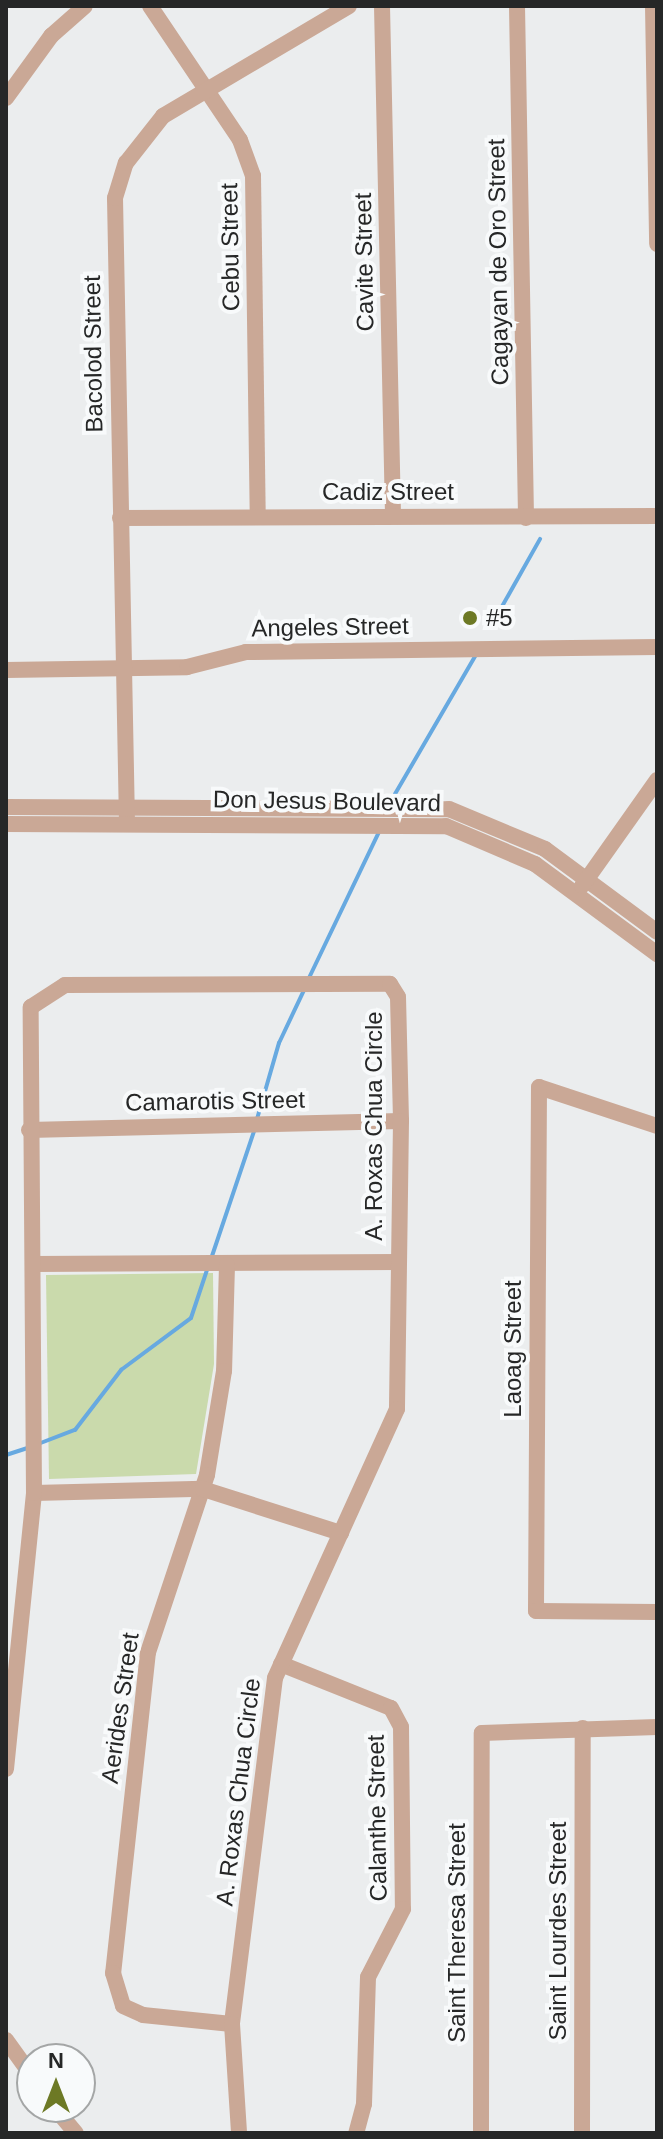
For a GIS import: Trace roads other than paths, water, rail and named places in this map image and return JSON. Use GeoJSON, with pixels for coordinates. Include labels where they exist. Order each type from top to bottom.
{"type":"FeatureCollection","features":[{"type":"Feature","properties":{"kind":"street"},"geometry":{"type":"LineString","coordinates":[[6,98],[29,61],[85,6]]}},
{"type":"Feature","properties":{"kind":"street","name":"Cebu Street"},"geometry":{"type":"LineString","coordinates":[[150,6],[240,140],[253,176],[258,516]]}},
{"type":"Feature","properties":{"kind":"street","name":"Bacolod Street"},"geometry":{"type":"LineString","coordinates":[[127,814],[115,198],[143,136],[203,88],[349,6]]}},
{"type":"Feature","properties":{"kind":"street","name":"Cavite Street"},"geometry":{"type":"LineString","coordinates":[[382,6],[393,516]]}},
{"type":"Feature","properties":{"kind":"street","name":"Cagayan de Oro Street"},"geometry":{"type":"LineString","coordinates":[[517,6],[526,518]]}},
{"type":"Feature","properties":{"kind":"street"},"geometry":{"type":"LineString","coordinates":[[653,6],[657,244]]}},
{"type":"Feature","properties":{"kind":"street","name":"Cadiz Street"},"geometry":{"type":"LineString","coordinates":[[120,518],[657,516]]}},
{"type":"Feature","properties":{"kind":"street","name":"Angeles Street"},"geometry":{"type":"LineString","coordinates":[[6,670],[200,666],[246,652],[657,647]]}},
{"type":"Feature","properties":{"kind":"street"},"geometry":{"type":"LineString","coordinates":[[581,887],[657,780]]}},
{"type":"Feature","properties":{"kind":"street","name":"Don Jesus Boulevard"},"geometry":{"type":"LineString","coordinates":[[6,807],[446,826],[509,850],[581,887],[657,932]]}},
{"type":"Feature","properties":{"kind":"street","name":"Don Jesus Boulevard"},"geometry":{"type":"LineString","coordinates":[[6,824],[127,814]]}},
{"type":"Feature","properties":{"kind":"street","name":"Don Jesus Boulevard"},"geometry":{"type":"LineString","coordinates":[[581,887],[657,954]]}},
{"type":"Feature","properties":{"kind":"street","name":"A. Roxas Chua Circle"},"geometry":{"type":"LineString","coordinates":[[6,1769],[34,1493],[33,1264],[25,1023],[50,989],[379,982],[398,997],[401,1121],[397,1409],[281,1664],[232,2024],[239,2133]]}},
{"type":"Feature","properties":{"kind":"street","name":"Laoag Street"},"geometry":{"type":"LineString","coordinates":[[657,1126],[539,1087],[536,1611],[657,1612]]}},
{"type":"Feature","properties":{"kind":"street","name":"Camarotis Street"},"geometry":{"type":"LineString","coordinates":[[29,1130],[401,1121]]}},
{"type":"Feature","properties":{"kind":"street"},"geometry":{"type":"LineString","coordinates":[[33,1264],[398,1262]]}},
{"type":"Feature","properties":{"kind":"street","name":"Aerides Street"},"geometry":{"type":"LineString","coordinates":[[216,1264],[224,1371],[203,1489],[148,1652],[113,1973],[123,2006],[143,2015],[232,2024]]}},
{"type":"Feature","properties":{"kind":"street"},"geometry":{"type":"LineString","coordinates":[[34,1493],[203,1489],[341,1533]]}},
{"type":"Feature","properties":{"kind":"street","name":"Calanthe Street"},"geometry":{"type":"LineString","coordinates":[[281,1664],[391,1708],[401,1727],[403,1909],[368,1977],[364,2104],[356,2133]]}},
{"type":"Feature","properties":{"kind":"street"},"geometry":{"type":"LineString","coordinates":[[583,1728],[657,1727]]}},
{"type":"Feature","properties":{"kind":"street","name":"Saint Theresa Street"},"geometry":{"type":"LineString","coordinates":[[481,2133],[482,1733],[583,1728]]}},
{"type":"Feature","properties":{"kind":"street","name":"Saint Lourdes Street"},"geometry":{"type":"LineString","coordinates":[[582,2133],[583,1728]]}},
{"type":"Feature","properties":{"kind":"waterway"},"geometry":{"type":"LineString","coordinates":[[491,626],[540,539]]}},
{"type":"Feature","properties":{"kind":"waterway"},"geometry":{"type":"LineString","coordinates":[[395,794],[476,655]]}},
{"type":"Feature","properties":{"kind":"waterway"},"geometry":{"type":"LineString","coordinates":[[308,980],[380,830]]}},
{"type":"Feature","properties":{"kind":"waterway"},"geometry":{"type":"LineString","coordinates":[[257,1119],[279,1043],[305,988]]}},
{"type":"Feature","properties":{"kind":"waterway"},"geometry":{"type":"LineString","coordinates":[[211,1259],[254,1131]]}},
{"type":"Feature","properties":{"kind":"waterway"},"geometry":{"type":"LineString","coordinates":[[38,1444],[75,1430],[121,1370],[191,1318],[208,1267]]}},
{"type":"Feature","properties":{"kind":"waterway"},"geometry":{"type":"LineString","coordinates":[[6,1455],[30,1447]]}},
{"type":"Feature","properties":{"kind":"place","name":"#5"},"geometry":{"type":"Point","coordinates":[470,618]}}]}
